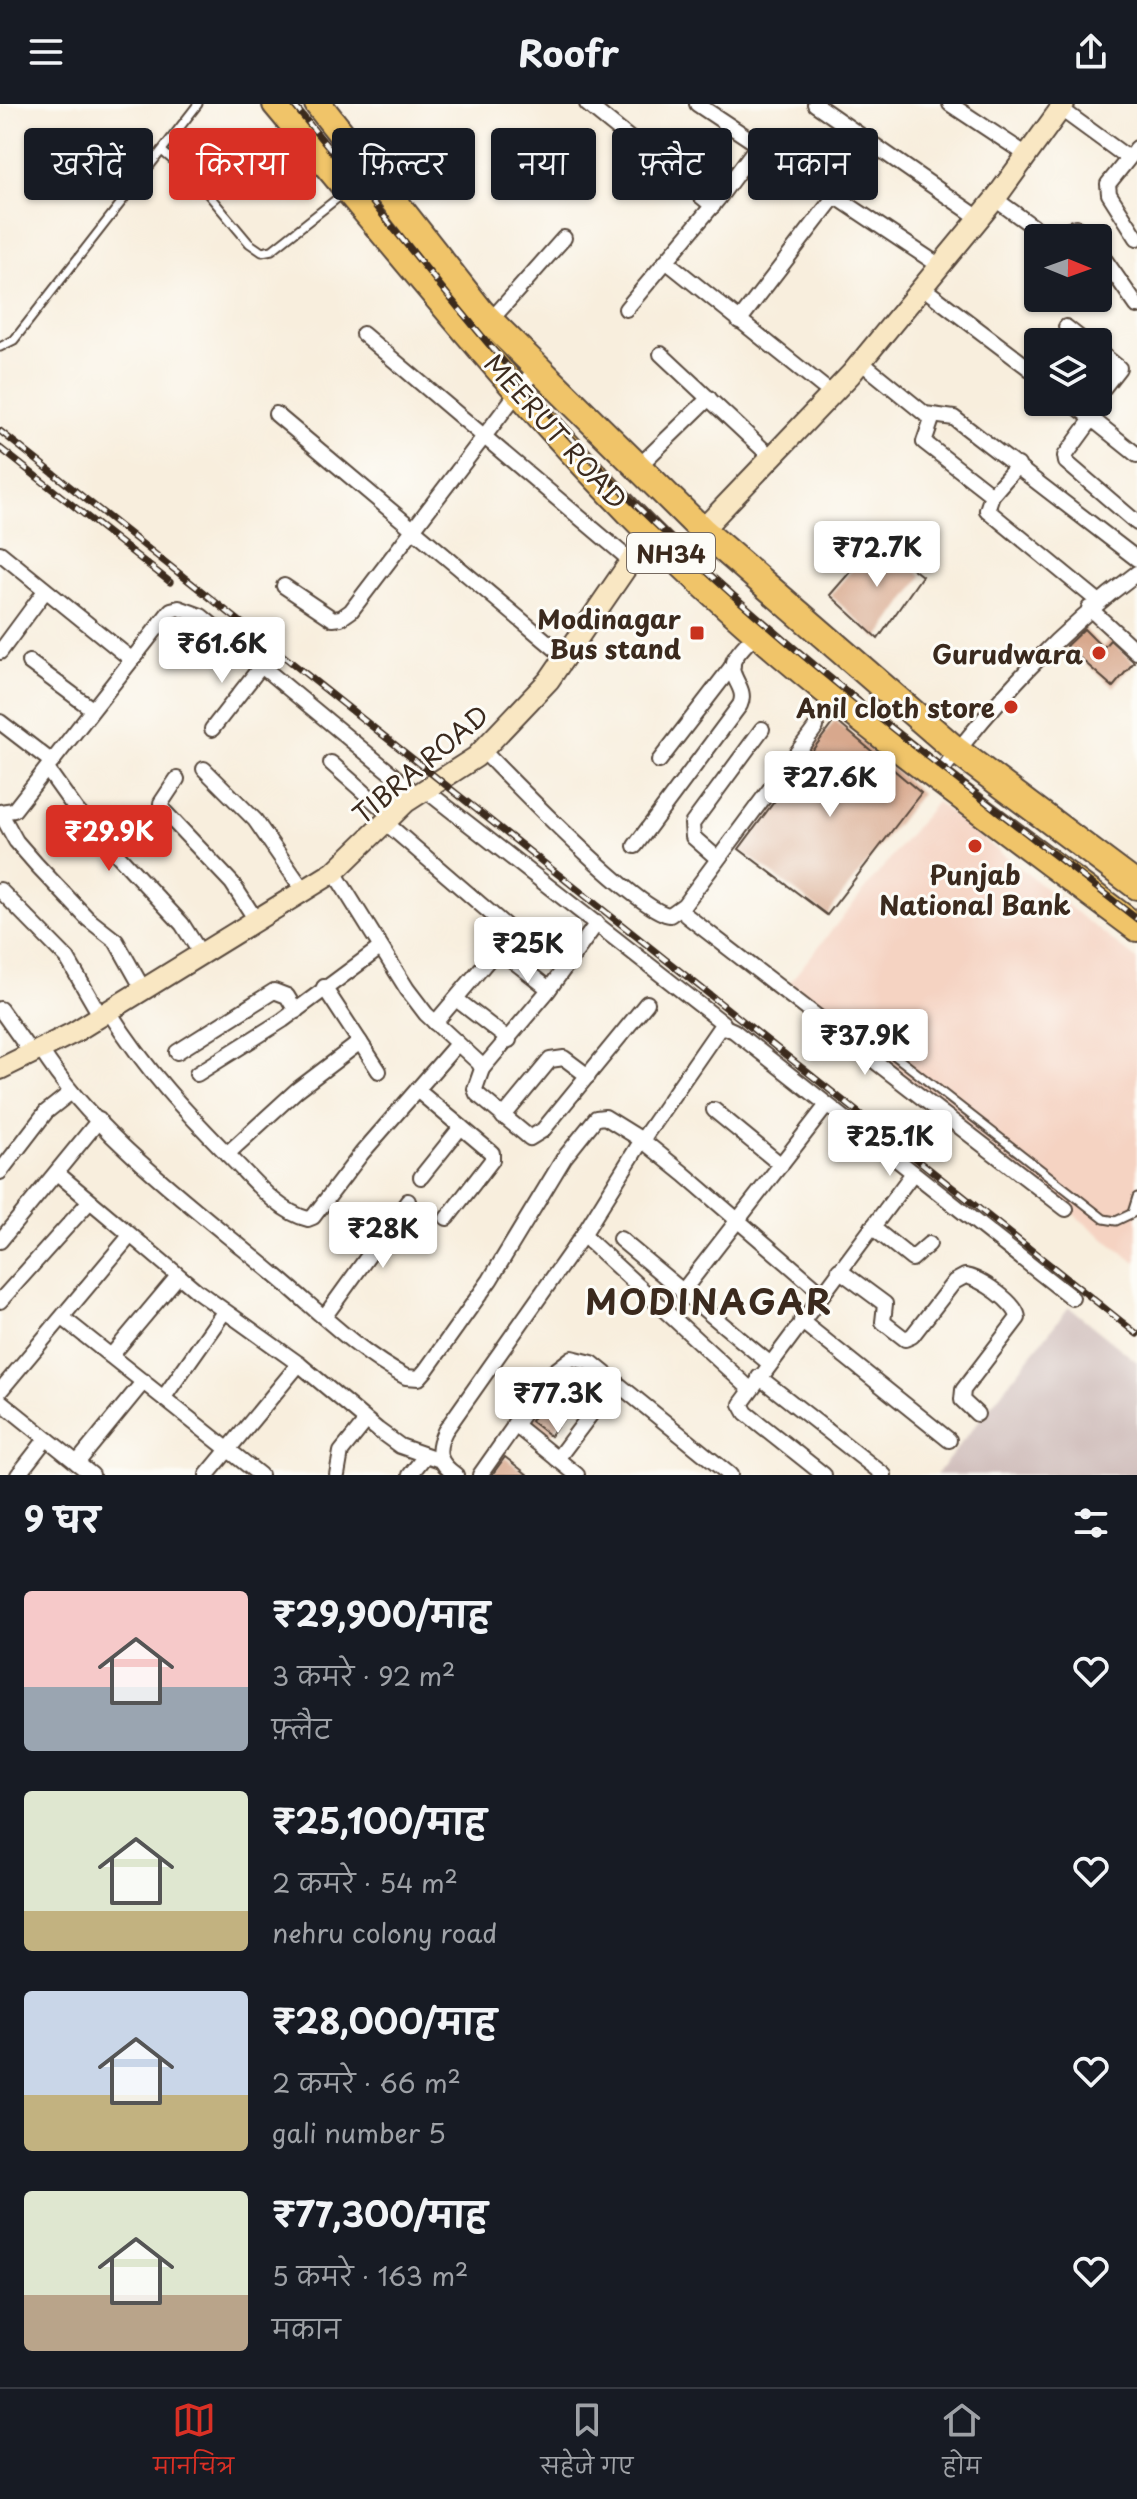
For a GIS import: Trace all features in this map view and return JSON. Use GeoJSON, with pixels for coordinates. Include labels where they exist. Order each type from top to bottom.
{"type":"FeatureCollection","features":[{"type":"Feature","properties":{"kind":"highway","name":"MEERUT ROAD"},"geometry":{"type":"LineString","coordinates":[[276,104],[332,170]]}},
{"type":"Feature","properties":{"kind":"highway","name":"MEERUT ROAD"},"geometry":{"type":"LineString","coordinates":[[318,104],[490,321],[702,530],[957,751],[1137,885]]}},
{"type":"Feature","properties":{"kind":"highway","name":"MEERUT ROAD"},"geometry":{"type":"LineString","coordinates":[[357,200],[519,391],[650,533],[830,696],[1137,928]]}},
{"type":"Feature","properties":{"kind":"street"},"geometry":{"type":"LineString","coordinates":[[587,104],[713,206]]}},
{"type":"Feature","properties":{"kind":"street"},"geometry":{"type":"LineString","coordinates":[[697,104],[748,138]]}},
{"type":"Feature","properties":{"kind":"street"},"geometry":{"type":"LineString","coordinates":[[815,104],[979,218]]}},
{"type":"Feature","properties":{"kind":"street"},"geometry":{"type":"LineString","coordinates":[[950,104],[1027,155]]}},
{"type":"Feature","properties":{"kind":"street"},"geometry":{"type":"LineString","coordinates":[[702,530],[861,362],[995,199],[1062,107],[1132,153],[1108,184],[1109,194],[1137,238]]}},
{"type":"Feature","properties":{"kind":"street"},"geometry":{"type":"LineString","coordinates":[[626,309],[713,206],[748,159]]}},
{"type":"Feature","properties":{"kind":"street"},"geometry":{"type":"LineString","coordinates":[[995,199],[1030,224]]}},
{"type":"Feature","properties":{"kind":"street"},"geometry":{"type":"LineString","coordinates":[[739,321],[832,200]]}},
{"type":"Feature","properties":{"kind":"street"},"geometry":{"type":"LineString","coordinates":[[841,200],[940,266]]}},
{"type":"Feature","properties":{"kind":"street"},"geometry":{"type":"LineString","coordinates":[[490,321],[564,238]]}},
{"type":"Feature","properties":{"kind":"street"},"geometry":{"type":"LineString","coordinates":[[666,261],[832,394]]}},
{"type":"Feature","properties":{"kind":"street"},"geometry":{"type":"LineString","coordinates":[[1112,270],[1137,306]]}},
{"type":"Feature","properties":{"kind":"street"},"geometry":{"type":"LineString","coordinates":[[922,287],[1024,364]]}},
{"type":"Feature","properties":{"kind":"street"},"geometry":{"type":"LineString","coordinates":[[363,334],[631,561]]}},
{"type":"Feature","properties":{"kind":"street"},"geometry":{"type":"LineString","coordinates":[[661,354],[771,457]]}},
{"type":"Feature","properties":{"kind":"street"},"geometry":{"type":"LineString","coordinates":[[861,362],[904,399],[933,416],[954,418],[1137,559]]}},
{"type":"Feature","properties":{"kind":"street"},"geometry":{"type":"LineString","coordinates":[[1112,362],[1119,368],[1112,377]]}},
{"type":"Feature","properties":{"kind":"street"},"geometry":{"type":"LineString","coordinates":[[284,586],[322,615],[341,618],[412,532],[537,367]]}},
{"type":"Feature","properties":{"kind":"street"},"geometry":{"type":"LineString","coordinates":[[638,467],[709,398]]}},
{"type":"Feature","properties":{"kind":"street"},"geometry":{"type":"LineString","coordinates":[[276,414],[412,532],[565,657]]}},
{"type":"Feature","properties":{"kind":"street"},"geometry":{"type":"LineString","coordinates":[[933,416],[924,442],[992,495]]}},
{"type":"Feature","properties":{"kind":"street"},"geometry":{"type":"LineString","coordinates":[[1081,416],[1065,456],[1066,462],[1137,523]]}},
{"type":"Feature","properties":{"kind":"street"},"geometry":{"type":"LineString","coordinates":[[1092,416],[1137,455]]}},
{"type":"Feature","properties":{"kind":"street"},"geometry":{"type":"LineString","coordinates":[[1018,465],[987,503],[992,517],[1094,604],[1137,652]]}},
{"type":"Feature","properties":{"kind":"street","name":"TIBRA ROAD"},"geometry":{"type":"LineString","coordinates":[[0,1069],[37,1052],[334,872],[420,792],[483,751],[549,680],[650,533]]}},
{"type":"Feature","properties":{"kind":"street"},"geometry":{"type":"LineString","coordinates":[[0,554],[131,659]]}},
{"type":"Feature","properties":{"kind":"street"},"geometry":{"type":"LineString","coordinates":[[937,777],[1029,666],[1094,604],[1137,573]]}},
{"type":"Feature","properties":{"kind":"street"},"geometry":{"type":"LineString","coordinates":[[0,652],[45,591]]}},
{"type":"Feature","properties":{"kind":"street"},"geometry":{"type":"LineString","coordinates":[[143,989],[116,941],[88,919],[36,864],[16,841],[0,812],[14,810],[171,610],[179,608],[201,616],[420,792],[597,923],[722,1021],[723,1026],[734,1031],[1072,1298]]}},
{"type":"Feature","properties":{"kind":"street"},"geometry":{"type":"LineString","coordinates":[[659,761],[758,631]]}},
{"type":"Feature","properties":{"kind":"street"},"geometry":{"type":"LineString","coordinates":[[29,662],[92,709]]}},
{"type":"Feature","properties":{"kind":"street"},"geometry":{"type":"LineString","coordinates":[[212,729],[262,665]]}},
{"type":"Feature","properties":{"kind":"street"},"geometry":{"type":"LineString","coordinates":[[635,846],[740,705],[743,690],[733,665]]}},
{"type":"Feature","properties":{"kind":"street"},"geometry":{"type":"LineString","coordinates":[[0,722],[50,765],[77,811],[162,900],[201,954]]}},
{"type":"Feature","properties":{"kind":"street"},"geometry":{"type":"LineString","coordinates":[[483,751],[581,849],[662,914],[677,912],[684,905],[816,727]]}},
{"type":"Feature","properties":{"kind":"street"},"geometry":{"type":"LineString","coordinates":[[717,858],[693,837],[692,824],[762,729]]}},
{"type":"Feature","properties":{"kind":"street"},"geometry":{"type":"LineString","coordinates":[[331,763],[389,820],[505,922],[508,936],[435,1023]]}},
{"type":"Feature","properties":{"kind":"street"},"geometry":{"type":"LineString","coordinates":[[204,769],[255,820],[304,891]]}},
{"type":"Feature","properties":{"kind":"street"},"geometry":{"type":"LineString","coordinates":[[177,779],[161,803],[162,809],[232,883],[256,920]]}},
{"type":"Feature","properties":{"kind":"street"},"geometry":{"type":"LineString","coordinates":[[334,872],[407,989],[435,1023],[482,1069]]}},
{"type":"Feature","properties":{"kind":"street"},"geometry":{"type":"LineString","coordinates":[[0,890],[67,958],[158,1082],[227,1154],[289,1211],[301,1217],[313,1217],[457,1044]]}},
{"type":"Feature","properties":{"kind":"street"},"geometry":{"type":"LineString","coordinates":[[687,916],[1066,1209]]}},
{"type":"Feature","properties":{"kind":"street"},"geometry":{"type":"LineString","coordinates":[[597,923],[509,1040],[482,1069],[475,1089],[523,1134],[536,1136],[647,1003]]}},
{"type":"Feature","properties":{"kind":"street"},"geometry":{"type":"LineString","coordinates":[[197,1074],[296,1011],[380,948]]}},
{"type":"Feature","properties":{"kind":"street"},"geometry":{"type":"LineString","coordinates":[[498,949],[549,989]]}},
{"type":"Feature","properties":{"kind":"street"},"geometry":{"type":"LineString","coordinates":[[324,987],[379,1071]]}},
{"type":"Feature","properties":{"kind":"street"},"geometry":{"type":"LineString","coordinates":[[177,1052],[274,991],[287,996],[296,1011]]}},
{"type":"Feature","properties":{"kind":"street"},"geometry":{"type":"LineString","coordinates":[[456,999],[509,1040]]}},
{"type":"Feature","properties":{"kind":"street"},"geometry":{"type":"LineString","coordinates":[[0,1009],[70,1093],[123,1144],[325,1316],[398,1373],[413,1379],[419,1378],[490,1280],[564,1158],[596,1118],[605,1117],[642,1140],[822,1293]]}},
{"type":"Feature","properties":{"kind":"street"},"geometry":{"type":"LineString","coordinates":[[440,1460],[438,1451],[445,1431],[583,1235],[642,1140],[723,1026]]}},
{"type":"Feature","properties":{"kind":"street"},"geometry":{"type":"LineString","coordinates":[[227,1154],[297,1090],[360,1042]]}},
{"type":"Feature","properties":{"kind":"street"},"geometry":{"type":"LineString","coordinates":[[503,1117],[550,1060],[564,1058],[588,1076]]}},
{"type":"Feature","properties":{"kind":"street"},"geometry":{"type":"LineString","coordinates":[[417,1090],[488,1148],[492,1160],[447,1218]]}},
{"type":"Feature","properties":{"kind":"street"},"geometry":{"type":"LineString","coordinates":[[0,1172],[46,1112],[70,1093]]}},
{"type":"Feature","properties":{"kind":"street"},"geometry":{"type":"LineString","coordinates":[[682,1292],[827,1105]]}},
{"type":"Feature","properties":{"kind":"street"},"geometry":{"type":"LineString","coordinates":[[714,1110],[781,1165]]}},
{"type":"Feature","properties":{"kind":"street"},"geometry":{"type":"LineString","coordinates":[[0,1241],[99,1120]]}},
{"type":"Feature","properties":{"kind":"street"},"geometry":{"type":"LineString","coordinates":[[421,1177],[461,1127]]}},
{"type":"Feature","properties":{"kind":"street"},"geometry":{"type":"LineString","coordinates":[[57,1173],[129,1237],[224,1312],[299,1364],[366,1421],[400,1446],[440,1460],[456,1475]]}},
{"type":"Feature","properties":{"kind":"street"},"geometry":{"type":"LineString","coordinates":[[824,1475],[746,1413],[741,1404],[913,1173]]}},
{"type":"Feature","properties":{"kind":"street"},"geometry":{"type":"LineString","coordinates":[[325,1316],[408,1201]]}},
{"type":"Feature","properties":{"kind":"street"},"geometry":{"type":"LineString","coordinates":[[0,1301],[89,1202]]}},
{"type":"Feature","properties":{"kind":"street"},"geometry":{"type":"LineString","coordinates":[[872,1227],[912,1259],[929,1244]]}},
{"type":"Feature","properties":{"kind":"street"},"geometry":{"type":"LineString","coordinates":[[583,1235],[754,1383],[884,1475]]}},
{"type":"Feature","properties":{"kind":"street"},"geometry":{"type":"LineString","coordinates":[[0,1391],[129,1237]]}},
{"type":"Feature","properties":{"kind":"street"},"geometry":{"type":"LineString","coordinates":[[620,1239],[769,1363]]}},
{"type":"Feature","properties":{"kind":"street"},"geometry":{"type":"LineString","coordinates":[[839,1270],[885,1304],[883,1322],[905,1339],[912,1336],[954,1282],[965,1276],[974,1278],[1015,1308],[1018,1318],[963,1390],[962,1400],[977,1414]]}},
{"type":"Feature","properties":{"kind":"street"},"geometry":{"type":"LineString","coordinates":[[111,1356],[178,1276]]}},
{"type":"Feature","properties":{"kind":"street"},"geometry":{"type":"LineString","coordinates":[[164,1397],[224,1312]]}},
{"type":"Feature","properties":{"kind":"street"},"geometry":{"type":"LineString","coordinates":[[63,1318],[230,1448],[260,1475]]}},
{"type":"Feature","properties":{"kind":"street"},"geometry":{"type":"LineString","coordinates":[[801,1321],[949,1440]]}},
{"type":"Feature","properties":{"kind":"street"},"geometry":{"type":"LineString","coordinates":[[480,1475],[551,1374],[572,1358],[592,1363],[730,1475]]}},
{"type":"Feature","properties":{"kind":"street"},"geometry":{"type":"LineString","coordinates":[[207,1475],[299,1364]]}},
{"type":"Feature","properties":{"kind":"street"},"geometry":{"type":"LineString","coordinates":[[77,1463],[144,1381]]}},
{"type":"Feature","properties":{"kind":"street"},"geometry":{"type":"LineString","coordinates":[[557,1459],[615,1382]]}},
{"type":"Feature","properties":{"kind":"street"},"geometry":{"type":"LineString","coordinates":[[0,1401],[92,1475]]}},
{"type":"Feature","properties":{"kind":"street"},"geometry":{"type":"LineString","coordinates":[[337,1475],[341,1452],[366,1421]]}},
{"type":"Feature","properties":{"kind":"street"},"geometry":{"type":"LineString","coordinates":[[514,1424],[577,1475]]}},
{"type":"Feature","properties":{"kind":"street"},"geometry":{"type":"LineString","coordinates":[[18,1475],[46,1439]]}},
{"type":"Feature","properties":{"kind":"street"},"geometry":{"type":"LineString","coordinates":[[410,1475],[425,1456]]}},
{"type":"Feature","properties":{"kind":"lane"},"geometry":{"type":"LineString","coordinates":[[0,347],[14,340],[198,104]]}},
{"type":"Feature","properties":{"kind":"lane"},"geometry":{"type":"LineString","coordinates":[[162,151],[197,181],[249,243],[262,252],[272,250],[334,200]]}},
{"type":"Feature","properties":{"kind":"lane"},"geometry":{"type":"LineString","coordinates":[[849,1020],[1104,1219],[1116,1221],[1134,1212],[1137,1197]]}},
{"type":"Feature","properties":{"kind":"shaded area"},"geometry":{"type":"Polygon","coordinates":[[[936,802],[1137,960],[1137,1264],[785,988],[936,802]]]}},
{"type":"Feature","properties":{"kind":"shaded area"},"geometry":{"type":"Polygon","coordinates":[[[1069,1307],[1137,1362],[1137,1475],[936,1475],[1069,1307]]]}},
{"type":"Feature","properties":{"kind":"building"},"geometry":{"type":"Polygon","coordinates":[[[877,541],[922,576],[878,639],[830,595],[877,541]]]}},
{"type":"Feature","properties":{"kind":"building","name":"Gurudwara"},"geometry":{"type":"Polygon","coordinates":[[[1084,629],[1103,648],[1110,640],[1134,662],[1113,687],[1066,646],[1084,629]]]}},
{"type":"Feature","properties":{"kind":"building"},"geometry":{"type":"Polygon","coordinates":[[[835,720],[921,793],[827,915],[739,849],[835,720]]]}},
{"type":"Feature","properties":{"kind":"building"},"geometry":{"type":"Polygon","coordinates":[[[574,1369],[591,1382],[550,1436],[531,1421],[562,1378],[574,1369]]]}},
{"type":"Feature","properties":{"kind":"building"},"geometry":{"type":"Polygon","coordinates":[[[505,1457],[528,1475],[492,1475],[505,1457]]]}},
{"type":"Feature","properties":{"kind":"railway"},"geometry":{"type":"LineString","coordinates":[[293,104],[529,391],[613,482],[674,542],[868,709],[1137,919]]}},
{"type":"Feature","properties":{"kind":"railway"},"geometry":{"type":"LineString","coordinates":[[0,431],[1137,1334]]}},
{"type":"Feature","properties":{"kind":"railway"},"geometry":{"type":"LineString","coordinates":[[0,448],[170,582]]}},
{"type":"Feature","properties":{"kind":"place","name":"Modinagar Bus stand"},"geometry":{"type":"Point","coordinates":[697,633]}},
{"type":"Feature","properties":{"kind":"place","name":"Gurudwara"},"geometry":{"type":"Point","coordinates":[1099,653]}},
{"type":"Feature","properties":{"kind":"place","name":"Anil cloth store"},"geometry":{"type":"Point","coordinates":[1011,707]}},
{"type":"Feature","properties":{"kind":"place","name":"Punjab National Bank"},"geometry":{"type":"Point","coordinates":[975,846]}},
{"type":"Feature","properties":{"kind":"district","name":"MODINAGAR"},"geometry":{"type":"Point","coordinates":[709,1301]}}]}
